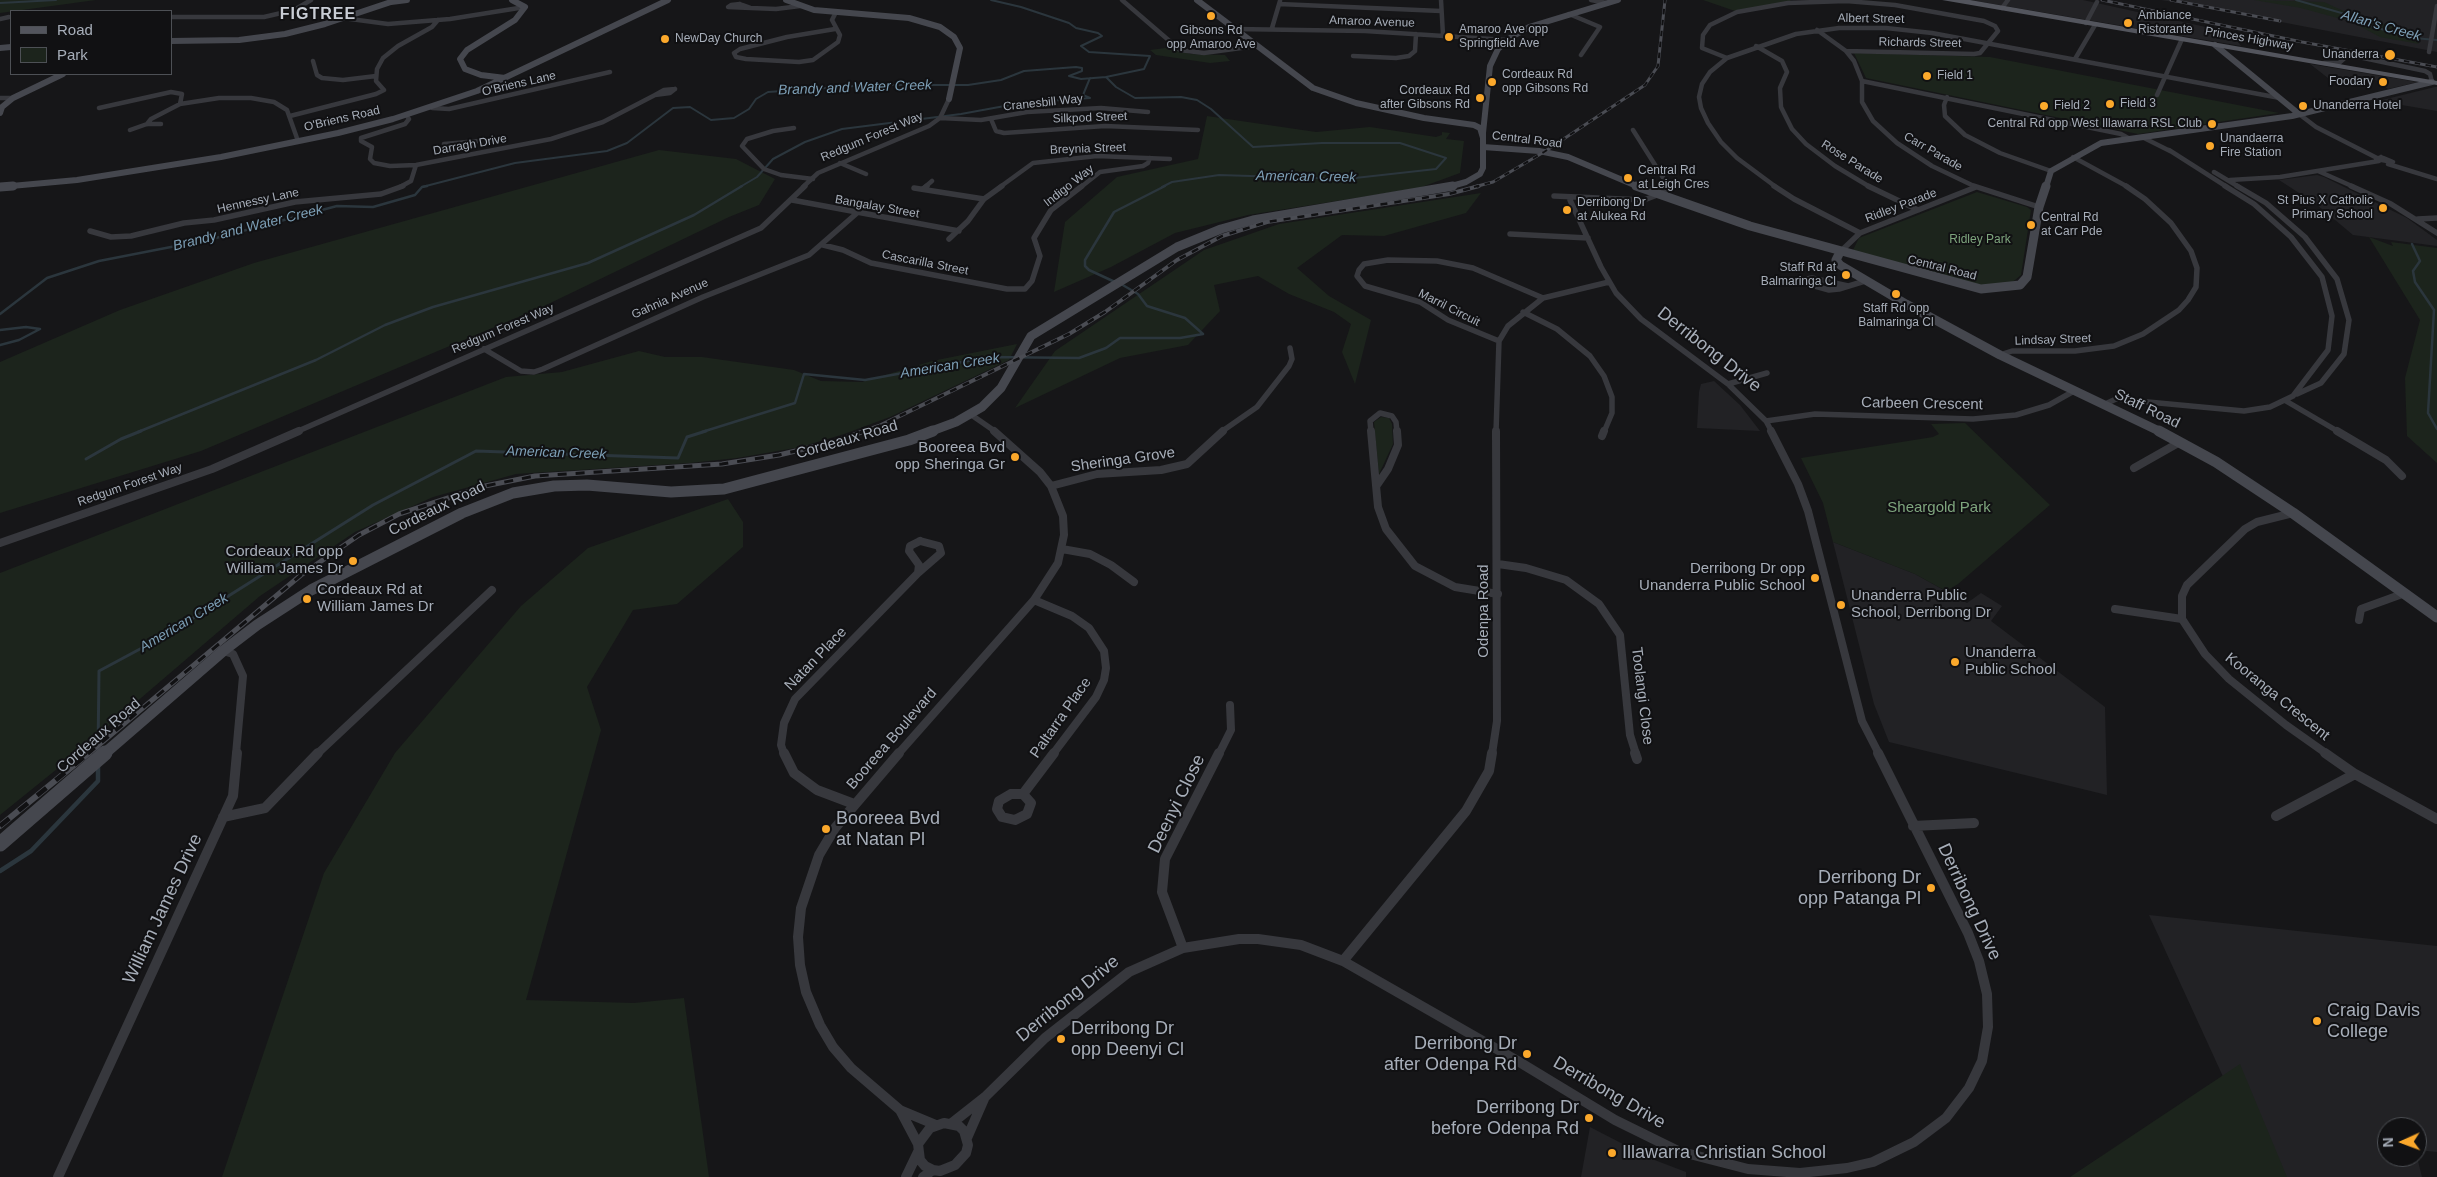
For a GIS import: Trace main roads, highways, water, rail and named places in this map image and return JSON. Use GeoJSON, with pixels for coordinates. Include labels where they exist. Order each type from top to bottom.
{"type":"FeatureCollection","features":[{"type":"Feature","properties":{"kind":"main road","name":"Princes Highway"},"geometry":{"type":"LineString","coordinates":[[1946,0],[2000,8]]}},
{"type":"Feature","properties":{"kind":"main road","name":"Princes Highway"},"geometry":{"type":"LineString","coordinates":[[1959,0],[2095,25],[2435,82]]}},
{"type":"Feature","properties":{"kind":"waterway"},"geometry":{"type":"LineString","coordinates":[[0,3],[56,0]]}},
{"type":"Feature","properties":{"kind":"waterway","name":"American Creek"},"geometry":{"type":"LineString","coordinates":[[991,0],[1021,7],[1069,23],[1076,28],[1098,33],[1102,36],[1081,46],[1089,52],[1150,56],[1144,69],[1106,77]]}},
{"type":"Feature","properties":{"kind":"waterway","name":"Allan's Creek"},"geometry":{"type":"LineString","coordinates":[[2296,0],[2345,14],[2346,19],[2413,38],[2437,40]]}},
{"type":"Feature","properties":{"kind":"waterway","name":"Brandy and Water Creek"},"geometry":{"type":"LineString","coordinates":[[422,187],[515,163],[607,151],[627,143],[673,108],[690,107],[711,120],[734,118],[749,109],[756,99],[768,92],[869,85],[968,85],[1001,80],[1024,71],[1076,67],[1082,68],[1082,71],[1069,76],[1081,79],[1090,78]]}},
{"type":"Feature","properties":{"kind":"waterway","name":"Brandy and Water Creek"},"geometry":{"type":"LineString","coordinates":[[1090,78],[1106,77]]}},
{"type":"Feature","properties":{"kind":"waterway","name":"American Creek"},"geometry":{"type":"LineString","coordinates":[[1106,77],[1116,87],[1135,98],[1181,97],[1197,100],[1211,109],[1253,147],[1322,143],[1400,143],[1446,158],[1436,169],[1346,179],[1219,175],[1172,182],[1162,187]]}},
{"type":"Feature","properties":{"kind":"waterway"},"geometry":{"type":"LineString","coordinates":[[740,187],[757,177],[773,159],[805,142],[842,129],[961,114],[1021,103],[1090,98],[1083,95],[1090,78]]}},
{"type":"Feature","properties":{"kind":"waterway","name":"Brandy and Water Creek"},"geometry":{"type":"LineString","coordinates":[[422,187],[427,186]]}},
{"type":"Feature","properties":{"kind":"waterway"},"geometry":{"type":"LineString","coordinates":[[138,432],[316,360],[385,325],[433,307],[588,263],[694,215],[742,186]]}},
{"type":"Feature","properties":{"kind":"waterway","name":"American Creek"},"geometry":{"type":"LineString","coordinates":[[1115,282],[1089,270],[1085,266],[1085,260],[1114,212],[1165,186]]}},
{"type":"Feature","properties":{"kind":"waterway","name":"Brandy and Water Creek"},"geometry":{"type":"LineString","coordinates":[[0,314],[47,278],[99,261],[212,239],[337,206],[373,207],[415,195],[422,187]]}},
{"type":"Feature","properties":{"kind":"waterway"},"geometry":{"type":"LineString","coordinates":[[2412,244],[2420,261],[2413,271],[2415,282],[2434,310],[2428,413],[2437,429]]}},
{"type":"Feature","properties":{"kind":"waterway","name":"American Creek"},"geometry":{"type":"LineString","coordinates":[[702,432],[795,403],[804,374],[865,380],[989,357],[1079,358],[1106,348],[1120,338],[1180,338],[1203,334],[1185,318],[1147,306],[1138,294],[1121,284]]}},
{"type":"Feature","properties":{"kind":"waterway","name":"Brandy and Water Creek"},"geometry":{"type":"LineString","coordinates":[[0,330],[26,327],[40,329],[19,340],[0,345]]}},
{"type":"Feature","properties":{"kind":"waterway"},"geometry":{"type":"LineString","coordinates":[[86,459],[121,439],[141,431]]}},
{"type":"Feature","properties":{"kind":"waterway","name":"American Creek"},"geometry":{"type":"LineString","coordinates":[[98,752],[99,671],[168,634],[373,505],[476,451],[678,458],[687,437],[706,431]]}},
{"type":"Feature","properties":{"kind":"waterway","name":"American Creek"},"geometry":{"type":"LineString","coordinates":[[0,871],[31,851],[98,781],[98,766]]}},
{"type":"Feature","properties":{"kind":"railway"},"geometry":{"type":"LineString","coordinates":[[1474,187],[1493,182],[1544,152],[1645,85],[1658,66],[1665,0]]}},
{"type":"Feature","properties":{"kind":"railway"},"geometry":{"type":"LineString","coordinates":[[2102,0],[2302,42],[2437,67]]}},
{"type":"Feature","properties":{"kind":"railway"},"geometry":{"type":"LineString","coordinates":[[2171,0],[2280,21]]}},
{"type":"Feature","properties":{"kind":"railway"},"geometry":{"type":"LineString","coordinates":[[861,432],[879,426],[1069,334],[1105,312],[1177,260],[1222,236],[1267,222],[1449,194],[1479,186]]}},
{"type":"Feature","properties":{"kind":"railway"},"geometry":{"type":"LineString","coordinates":[[88,754],[301,575],[359,535],[399,514],[485,486],[535,476],[722,464],[779,455],[833,442],[865,431]]}},
{"type":"Feature","properties":{"kind":"railway"},"geometry":{"type":"LineString","coordinates":[[0,826],[89,753]]}},
{"type":"Feature","properties":{"kind":"place","name":"Gibsons Rd opp Amaroo Ave"},"geometry":{"type":"Point","coordinates":[1211,16]}},
{"type":"Feature","properties":{"kind":"place","name":"Ambiance Ristorante"},"geometry":{"type":"Point","coordinates":[2128,23]}},
{"type":"Feature","properties":{"kind":"place","name":"Amaroo Ave opp Springfield Ave"},"geometry":{"type":"Point","coordinates":[1449,37]}},
{"type":"Feature","properties":{"kind":"place","name":"NewDay Church"},"geometry":{"type":"Point","coordinates":[665,39]}},
{"type":"Feature","properties":{"kind":"place","name":"Unanderra"},"geometry":{"type":"Point","coordinates":[2390,55]}},
{"type":"Feature","properties":{"kind":"place","name":"Field 1"},"geometry":{"type":"Point","coordinates":[1927,76]}},
{"type":"Feature","properties":{"kind":"place","name":"Cordeaux Rd opp Gibsons Rd"},"geometry":{"type":"Point","coordinates":[1492,82]}},
{"type":"Feature","properties":{"kind":"place","name":"Foodary"},"geometry":{"type":"Point","coordinates":[2383,82]}},
{"type":"Feature","properties":{"kind":"place","name":"Cordeaux Rd after Gibsons Rd"},"geometry":{"type":"Point","coordinates":[1480,98]}},
{"type":"Feature","properties":{"kind":"place","name":"Field 3"},"geometry":{"type":"Point","coordinates":[2110,104]}},
{"type":"Feature","properties":{"kind":"place","name":"Field 2"},"geometry":{"type":"Point","coordinates":[2044,106]}},
{"type":"Feature","properties":{"kind":"place","name":"Unanderra Hotel"},"geometry":{"type":"Point","coordinates":[2303,106]}},
{"type":"Feature","properties":{"kind":"place","name":"Central Rd opp West Illawarra RSL Club"},"geometry":{"type":"Point","coordinates":[2212,124]}},
{"type":"Feature","properties":{"kind":"place","name":"Unandaerra Fire Station"},"geometry":{"type":"Point","coordinates":[2210,146]}},
{"type":"Feature","properties":{"kind":"place","name":"Central Rd at Leigh Cres"},"geometry":{"type":"Point","coordinates":[1628,178]}},
{"type":"Feature","properties":{"kind":"place","name":"St Pius X Catholic Primary School"},"geometry":{"type":"Point","coordinates":[2383,208]}},
{"type":"Feature","properties":{"kind":"place","name":"Derribong Dr at Alukea Rd"},"geometry":{"type":"Point","coordinates":[1567,210]}},
{"type":"Feature","properties":{"kind":"place","name":"Central Rd at Carr Pde"},"geometry":{"type":"Point","coordinates":[2031,225]}},
{"type":"Feature","properties":{"kind":"place","name":"Staff Rd at Balmaringa Cl"},"geometry":{"type":"Point","coordinates":[1846,275]}},
{"type":"Feature","properties":{"kind":"place","name":"Staff Rd opp Balmaringa Cl"},"geometry":{"type":"Point","coordinates":[1896,294]}},
{"type":"Feature","properties":{"kind":"place","name":"Booreea Bvd opp Sheringa Gr"},"geometry":{"type":"Point","coordinates":[1015,457]}},
{"type":"Feature","properties":{"kind":"place","name":"Cordeaux Rd opp William James Dr"},"geometry":{"type":"Point","coordinates":[353,561]}},
{"type":"Feature","properties":{"kind":"place","name":"Derribong Dr opp Unanderra Public School"},"geometry":{"type":"Point","coordinates":[1815,578]}},
{"type":"Feature","properties":{"kind":"place","name":"Cordeaux Rd at William James Dr"},"geometry":{"type":"Point","coordinates":[307,599]}},
{"type":"Feature","properties":{"kind":"place","name":"Unanderra Public School, Derribong Dr"},"geometry":{"type":"Point","coordinates":[1841,605]}},
{"type":"Feature","properties":{"kind":"place","name":"Unanderra Public School"},"geometry":{"type":"Point","coordinates":[1955,662]}},
{"type":"Feature","properties":{"kind":"place","name":"Booreea Bvd at Natan Pl"},"geometry":{"type":"Point","coordinates":[826,829]}},
{"type":"Feature","properties":{"kind":"place","name":"Derribong Dr opp Patanga Pl"},"geometry":{"type":"Point","coordinates":[1931,888]}},
{"type":"Feature","properties":{"kind":"place","name":"Craig Davis College"},"geometry":{"type":"Point","coordinates":[2317,1021]}},
{"type":"Feature","properties":{"kind":"place","name":"Derribong Dr opp Deenyi Cl"},"geometry":{"type":"Point","coordinates":[1061,1039]}},
{"type":"Feature","properties":{"kind":"place","name":"Derribong Dr after Odenpa Rd"},"geometry":{"type":"Point","coordinates":[1527,1054]}},
{"type":"Feature","properties":{"kind":"place","name":"Derribong Dr before Odenpa Rd"},"geometry":{"type":"Point","coordinates":[1589,1118]}},
{"type":"Feature","properties":{"kind":"place","name":"Illawarra Christian School"},"geometry":{"type":"Point","coordinates":[1612,1153]}},
{"type":"Feature","properties":{"kind":"district","name":"FIGTREE"},"geometry":{"type":"Point","coordinates":[318,15]}},
{"type":"Feature","properties":{"kind":"park label","name":"Ridley Park"},"geometry":{"type":"Point","coordinates":[1980,240]}},
{"type":"Feature","properties":{"kind":"park label","name":"Sheargold Park"},"geometry":{"type":"Point","coordinates":[1939,508]}}]}
